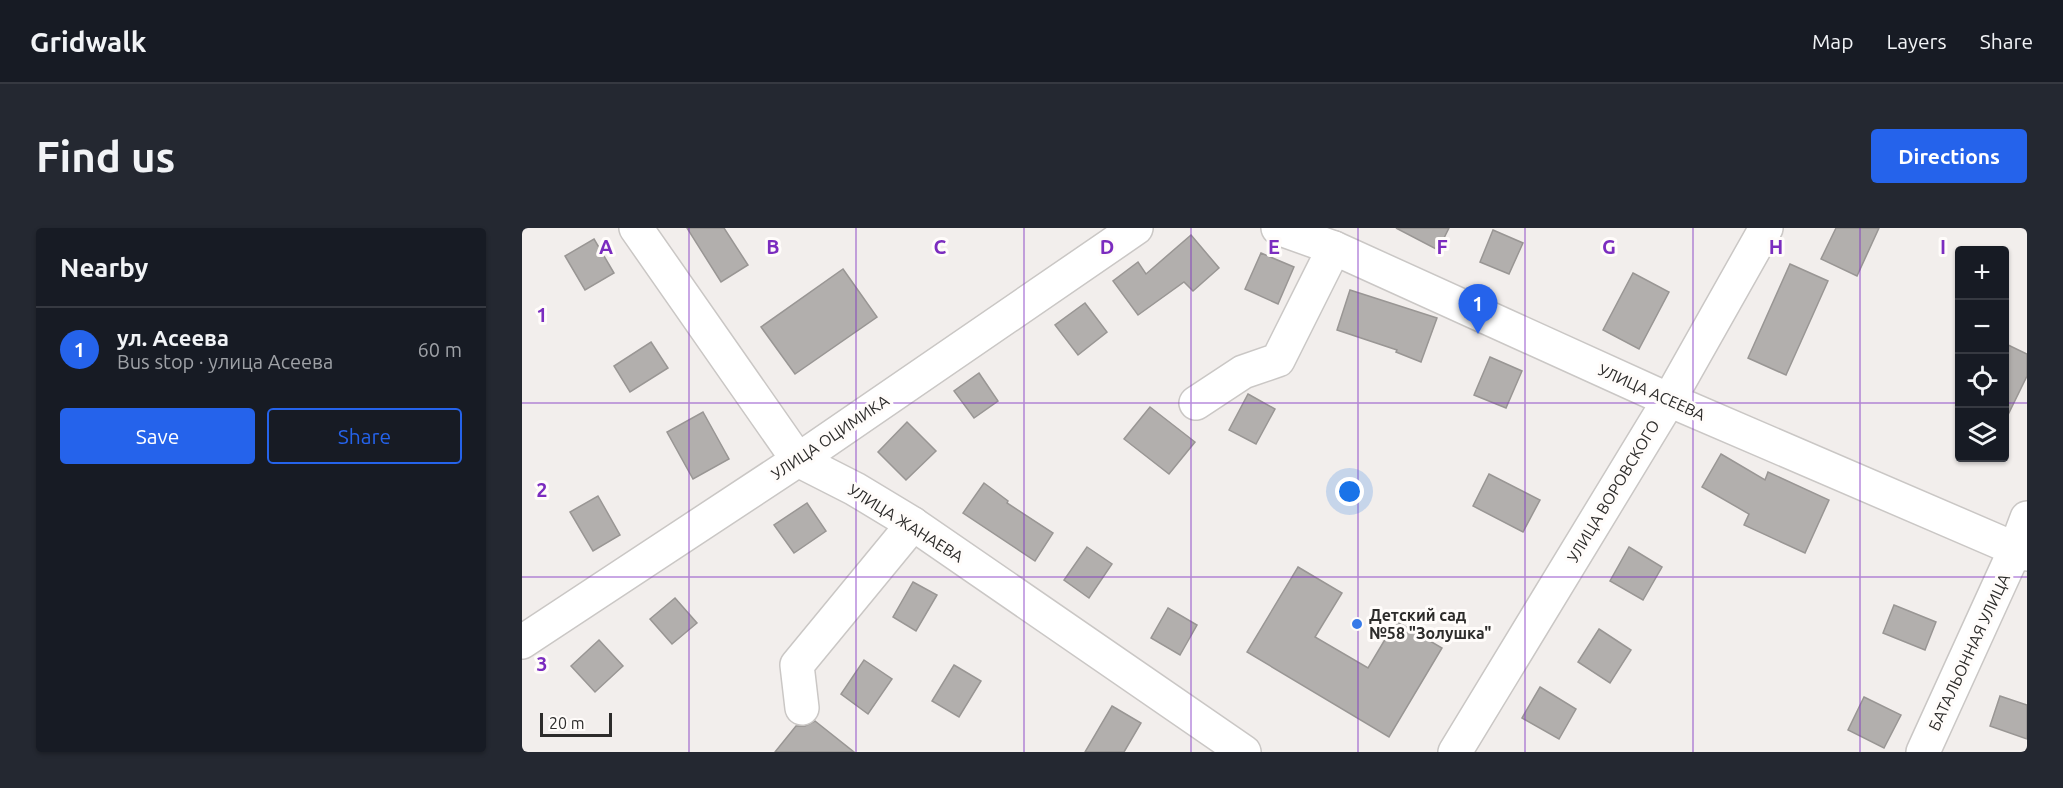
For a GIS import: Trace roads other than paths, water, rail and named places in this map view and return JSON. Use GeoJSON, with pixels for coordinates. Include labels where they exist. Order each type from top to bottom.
{"type":"FeatureCollection","features":[{"type":"Feature","properties":{"kind":"street","name":"УЛИЦА ЖАНАЕВА"},"geometry":{"type":"LineString","coordinates":[[636,228],[798,460],[855,489],[914,524],[1244,752]]}},
{"type":"Feature","properties":{"kind":"street","name":"УЛИЦА ОЦИМИКА"},"geometry":{"type":"LineString","coordinates":[[522,642],[798,460],[1136,228]]}},
{"type":"Feature","properties":{"kind":"street","name":"УЛИЦА ВОРОВСКОГО"},"geometry":{"type":"LineString","coordinates":[[1455,752],[1669,400],[1766,228]]}},
{"type":"Feature","properties":{"kind":"street","name":"УЛИЦА АСЕЕВА"},"geometry":{"type":"LineString","coordinates":[[1289,230],[1334,248],[1669,400],[2021,552]]}},
{"type":"Feature","properties":{"kind":"street"},"geometry":{"type":"LineString","coordinates":[[1196,403],[1243,372],[1278,360],[1334,248]]}},
{"type":"Feature","properties":{"kind":"street","name":"БАТАЛЬОННАЯ УЛИЦА"},"geometry":{"type":"LineString","coordinates":[[1923,752],[2021,552],[2027,518]]}},
{"type":"Feature","properties":{"kind":"street"},"geometry":{"type":"LineString","coordinates":[[802,708],[797,665],[914,524]]}},
{"type":"Feature","properties":{"kind":"place","name":"ул. Асеева"},"geometry":{"type":"Point","coordinates":[1478,334]}},
{"type":"Feature","properties":{"kind":"place","name":"Детский сад №58 \"Золушка\""},"geometry":{"type":"Point","coordinates":[1357,624]}}]}
